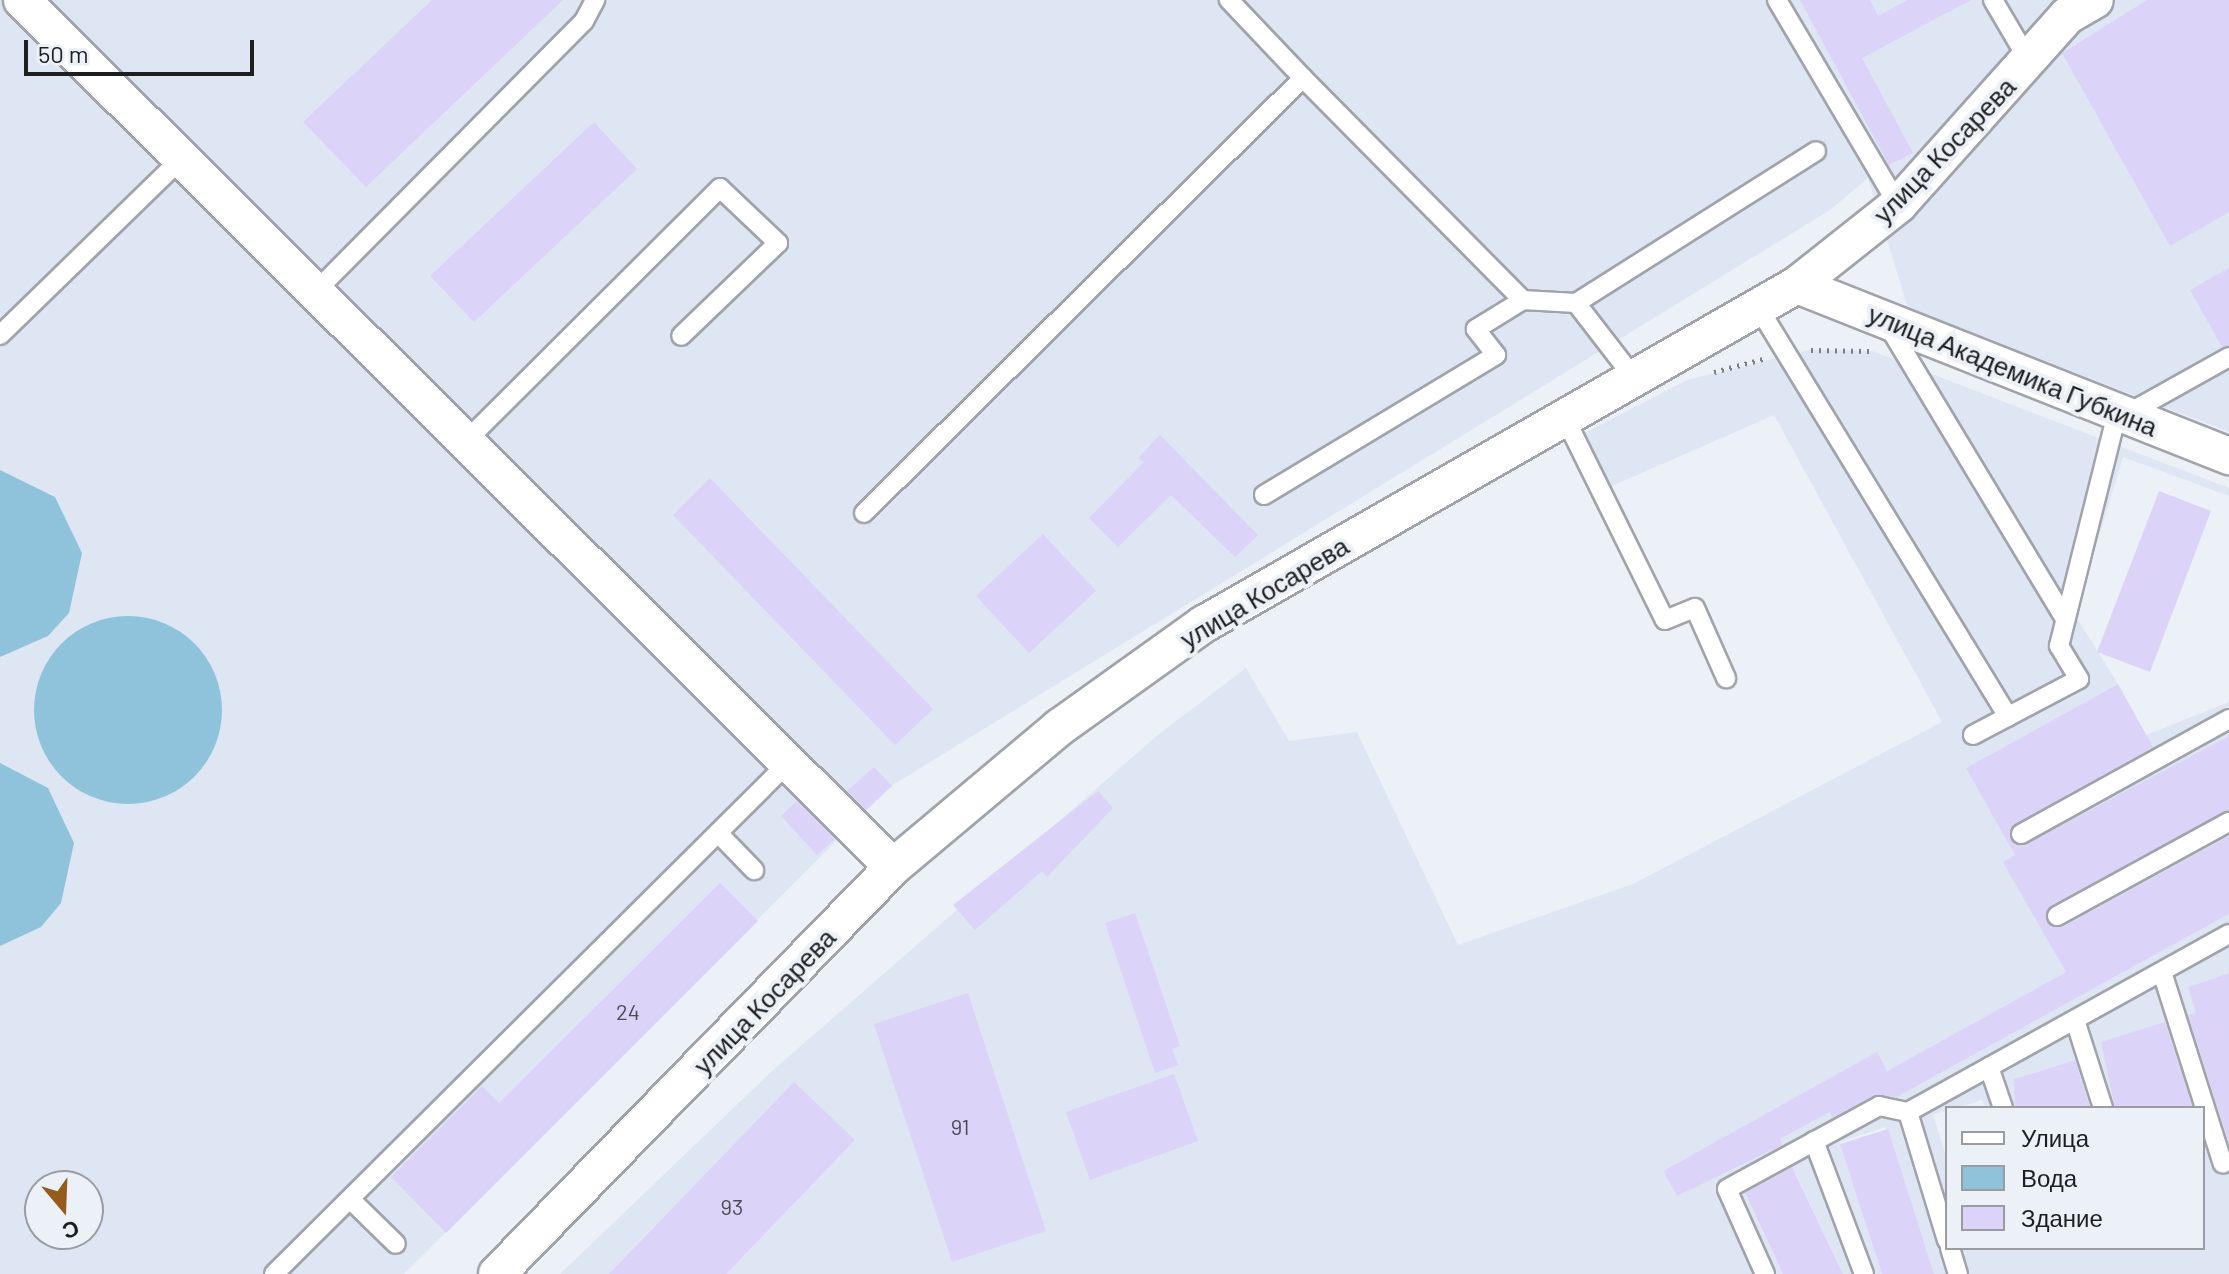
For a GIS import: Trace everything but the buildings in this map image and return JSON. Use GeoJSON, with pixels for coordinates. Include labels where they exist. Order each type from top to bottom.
{"type":"FeatureCollection","features":[{"type":"Feature","properties":{"kind":"street"},"geometry":{"type":"LineString","coordinates":[[22,0],[893,867]]}},
{"type":"Feature","properties":{"kind":"street","name":"улица Косарева"},"geometry":{"type":"LineString","coordinates":[[497,1274],[893,867],[1060,727],[1204,624],[1797,285],[1898,205],[2067,16],[2095,0]]}},
{"type":"Feature","properties":{"kind":"street","name":"улица Академика Губкина"},"geometry":{"type":"LineString","coordinates":[[1797,285],[1882,315],[2229,456]]}},
{"type":"Feature","properties":{"kind":"lane"},"geometry":{"type":"LineString","coordinates":[[315,292],[584,21],[595,0]]}},
{"type":"Feature","properties":{"kind":"lane"},"geometry":{"type":"LineString","coordinates":[[1229,0],[1523,300]]}},
{"type":"Feature","properties":{"kind":"lane"},"geometry":{"type":"LineString","coordinates":[[1777,0],[1898,205]]}},
{"type":"Feature","properties":{"kind":"lane"},"geometry":{"type":"LineString","coordinates":[[1993,0],[2029,61]]}},
{"type":"Feature","properties":{"kind":"lane"},"geometry":{"type":"LineString","coordinates":[[864,513],[1303,78]]}},
{"type":"Feature","properties":{"kind":"lane"},"geometry":{"type":"LineString","coordinates":[[1264,495],[1496,355],[1476,329],[1523,300],[1576,303],[1816,151]]}},
{"type":"Feature","properties":{"kind":"lane"},"geometry":{"type":"LineString","coordinates":[[0,335],[181,159]]}},
{"type":"Feature","properties":{"kind":"lane"},"geometry":{"type":"LineString","coordinates":[[465,442],[720,188],[778,243],[681,336]]}},
{"type":"Feature","properties":{"kind":"lane"},"geometry":{"type":"LineString","coordinates":[[1576,303],[1634,378]]}},
{"type":"Feature","properties":{"kind":"lane"},"geometry":{"type":"LineString","coordinates":[[1758,307],[2008,717]]}},
{"type":"Feature","properties":{"kind":"lane"},"geometry":{"type":"LineString","coordinates":[[1882,315],[2065,619]]}},
{"type":"Feature","properties":{"kind":"lane"},"geometry":{"type":"LineString","coordinates":[[1973,735],[2079,679],[2059,646],[2121,414],[2229,357]]}},
{"type":"Feature","properties":{"kind":"lane"},"geometry":{"type":"LineString","coordinates":[[1565,418],[1665,620],[1695,608],[1726,678]]}},
{"type":"Feature","properties":{"kind":"lane"},"geometry":{"type":"LineString","coordinates":[[2021,834],[2229,719]]}},
{"type":"Feature","properties":{"kind":"lane"},"geometry":{"type":"LineString","coordinates":[[274,1274],[788,763]]}},
{"type":"Feature","properties":{"kind":"lane"},"geometry":{"type":"LineString","coordinates":[[2057,916],[2229,822]]}},
{"type":"Feature","properties":{"kind":"lane"},"geometry":{"type":"LineString","coordinates":[[718,833],[754,870]]}},
{"type":"Feature","properties":{"kind":"lane"},"geometry":{"type":"LineString","coordinates":[[1765,1274],[1727,1189],[1879,1106],[1908,1112],[2229,934]]}},
{"type":"Feature","properties":{"kind":"lane"},"geometry":{"type":"LineString","coordinates":[[2162,972],[2205,1106]]}},
{"type":"Feature","properties":{"kind":"lane"},"geometry":{"type":"LineString","coordinates":[[2075,1020],[2102,1106]]}},
{"type":"Feature","properties":{"kind":"lane"},"geometry":{"type":"LineString","coordinates":[[1989,1067],[2002,1106]]}},
{"type":"Feature","properties":{"kind":"lane"},"geometry":{"type":"LineString","coordinates":[[2205,1107],[2223,1164]]}},
{"type":"Feature","properties":{"kind":"lane"},"geometry":{"type":"LineString","coordinates":[[1908,1112],[1945,1233]]}},
{"type":"Feature","properties":{"kind":"lane"},"geometry":{"type":"LineString","coordinates":[[1814,1141],[1864,1274]]}},
{"type":"Feature","properties":{"kind":"lane"},"geometry":{"type":"LineString","coordinates":[[350,1199],[396,1244]]}},
{"type":"Feature","properties":{"kind":"lane"},"geometry":{"type":"LineString","coordinates":[[1951,1250],[1958,1274]]}},
{"type":"Feature","properties":{"kind":"path"},"geometry":{"type":"LineString","coordinates":[[1701,376],[1786,353],[1872,351],[1916,371]]}},
{"type":"Feature","properties":{"kind":"shaded area"},"geometry":{"type":"Polygon","coordinates":[[[0,0],[2229,0],[2229,432],[1908,308],[1868,178],[1830,210],[891,786],[404,1274],[0,1274],[0,0]]]}},
{"type":"Feature","properties":{"kind":"shaded area"},"geometry":{"type":"Polygon","coordinates":[[[1810,350],[1872,351],[2229,488],[2229,496],[2123,457],[2075,615],[2118,684],[1966,768],[2146,735],[2229,702],[2229,736],[2004,862],[2229,801],[2229,844],[2066,972],[1887,1071],[1877,1053],[1663,1171],[1677,1196],[1891,1078],[1901,1095],[2229,914],[2229,973],[2188,987],[2229,1116],[2229,1274],[1934,1274],[1886,1127],[1840,1142],[1882,1274],[1843,1274],[1796,1174],[1747,1198],[1783,1274],[560,1274],[772,1071],[1159,734],[1246,668],[1289,741],[1357,732],[1458,945],[1633,884],[1942,722],[1774,415],[1605,489],[1577,437],[1687,380],[1810,350]]]}},
{"type":"Feature","properties":{"kind":"water"},"geometry":{"type":"Polygon","coordinates":[[[0,470],[55,497],[82,553],[69,613],[48,636],[0,657],[0,470]]]}},
{"type":"Feature","properties":{"kind":"water"},"geometry":{"type":"Polygon","coordinates":[[[128,616],[164,623],[194,644],[215,674],[222,710],[215,746],[194,776],[164,797],[128,804],[92,797],[62,776],[41,746],[34,710],[41,674],[62,644],[92,623],[128,616]]]}},
{"type":"Feature","properties":{"kind":"water"},"geometry":{"type":"Polygon","coordinates":[[[0,763],[48,788],[74,843],[61,903],[41,927],[0,946],[0,763]]]}}]}
